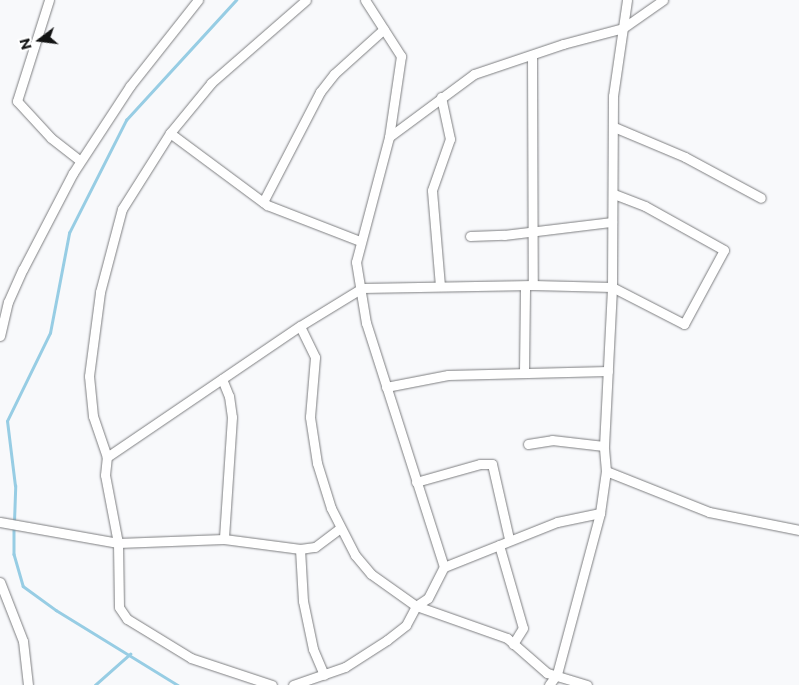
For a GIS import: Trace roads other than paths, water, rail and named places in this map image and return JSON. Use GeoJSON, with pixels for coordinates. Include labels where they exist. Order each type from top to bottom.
{"type":"FeatureCollection","features":[{"type":"Feature","properties":{"kind":"street"},"geometry":{"type":"LineString","coordinates":[[49,0],[18,101],[51,138],[80,161]]}},
{"type":"Feature","properties":{"kind":"street"},"geometry":{"type":"LineString","coordinates":[[0,336],[8,302],[23,269],[80,161],[130,86],[198,0]]}},
{"type":"Feature","properties":{"kind":"street"},"geometry":{"type":"LineString","coordinates":[[272,685],[191,658],[127,619],[118,607],[118,543],[105,475],[107,458],[93,416],[89,376],[100,292],[122,209],[170,133],[211,83],[306,0]]}},
{"type":"Feature","properties":{"kind":"street"},"geometry":{"type":"LineString","coordinates":[[365,0],[401,56],[389,137],[356,262],[362,288],[366,323],[444,567]]}},
{"type":"Feature","properties":{"kind":"street"},"geometry":{"type":"LineString","coordinates":[[549,685],[557,674],[600,513],[606,471],[604,446],[612,287],[613,96],[626,0]]}},
{"type":"Feature","properties":{"kind":"street"},"geometry":{"type":"LineString","coordinates":[[389,137],[474,74],[623,28],[663,0]]}},
{"type":"Feature","properties":{"kind":"street"},"geometry":{"type":"LineString","coordinates":[[263,202],[320,92],[334,74],[384,28]]}},
{"type":"Feature","properties":{"kind":"street"},"geometry":{"type":"LineString","coordinates":[[524,372],[531,231],[532,55]]}},
{"type":"Feature","properties":{"kind":"street"},"geometry":{"type":"LineString","coordinates":[[440,286],[432,190],[450,139],[441,97]]}},
{"type":"Feature","properties":{"kind":"street"},"geometry":{"type":"LineString","coordinates":[[614,126],[685,157],[761,198]]}},
{"type":"Feature","properties":{"kind":"street"},"geometry":{"type":"LineString","coordinates":[[170,133],[263,202],[301,221],[360,241]]}},
{"type":"Feature","properties":{"kind":"street"},"geometry":{"type":"LineString","coordinates":[[107,458],[300,326],[362,288],[529,285],[612,287],[684,324],[724,250],[645,206],[613,194]]}},
{"type":"Feature","properties":{"kind":"street"},"geometry":{"type":"LineString","coordinates":[[470,236],[612,222]]}},
{"type":"Feature","properties":{"kind":"street"},"geometry":{"type":"LineString","coordinates":[[300,326],[315,357],[310,417],[317,463],[340,528],[355,555],[371,574],[416,606],[507,638],[546,673],[557,674],[587,685]]}},
{"type":"Feature","properties":{"kind":"street"},"geometry":{"type":"LineString","coordinates":[[386,387],[448,376],[524,372],[608,371]]}},
{"type":"Feature","properties":{"kind":"street"},"geometry":{"type":"LineString","coordinates":[[222,379],[229,396],[232,418],[224,539]]}},
{"type":"Feature","properties":{"kind":"street"},"geometry":{"type":"LineString","coordinates":[[528,444],[552,440],[604,446]]}},
{"type":"Feature","properties":{"kind":"street"},"geometry":{"type":"LineString","coordinates":[[416,482],[469,466],[492,464],[509,539]]}},
{"type":"Feature","properties":{"kind":"street"},"geometry":{"type":"LineString","coordinates":[[606,471],[709,512],[799,530]]}},
{"type":"Feature","properties":{"kind":"street"},"geometry":{"type":"LineString","coordinates":[[293,685],[345,668],[387,640],[406,625],[416,606],[428,598],[444,567],[499,545],[509,539],[557,522],[600,513]]}},
{"type":"Feature","properties":{"kind":"street"},"geometry":{"type":"LineString","coordinates":[[0,522],[118,543],[224,539],[300,549],[315,547],[340,528]]}},
{"type":"Feature","properties":{"kind":"street"},"geometry":{"type":"LineString","coordinates":[[499,545],[523,628],[513,644]]}},
{"type":"Feature","properties":{"kind":"street"},"geometry":{"type":"LineString","coordinates":[[300,549],[303,601],[313,649],[324,674]]}},
{"type":"Feature","properties":{"kind":"street"},"geometry":{"type":"LineString","coordinates":[[0,582],[23,642],[28,685]]}},
{"type":"Feature","properties":{"kind":"waterway"},"geometry":{"type":"LineString","coordinates":[[14,522],[15,486],[7,421],[50,333],[69,233],[126,120],[236,0]]}},
{"type":"Feature","properties":{"kind":"waterway"},"geometry":{"type":"LineString","coordinates":[[14,527],[14,554],[23,586],[56,610],[178,685]]}},
{"type":"Feature","properties":{"kind":"waterway"},"geometry":{"type":"LineString","coordinates":[[95,685],[130,654]]}}]}
